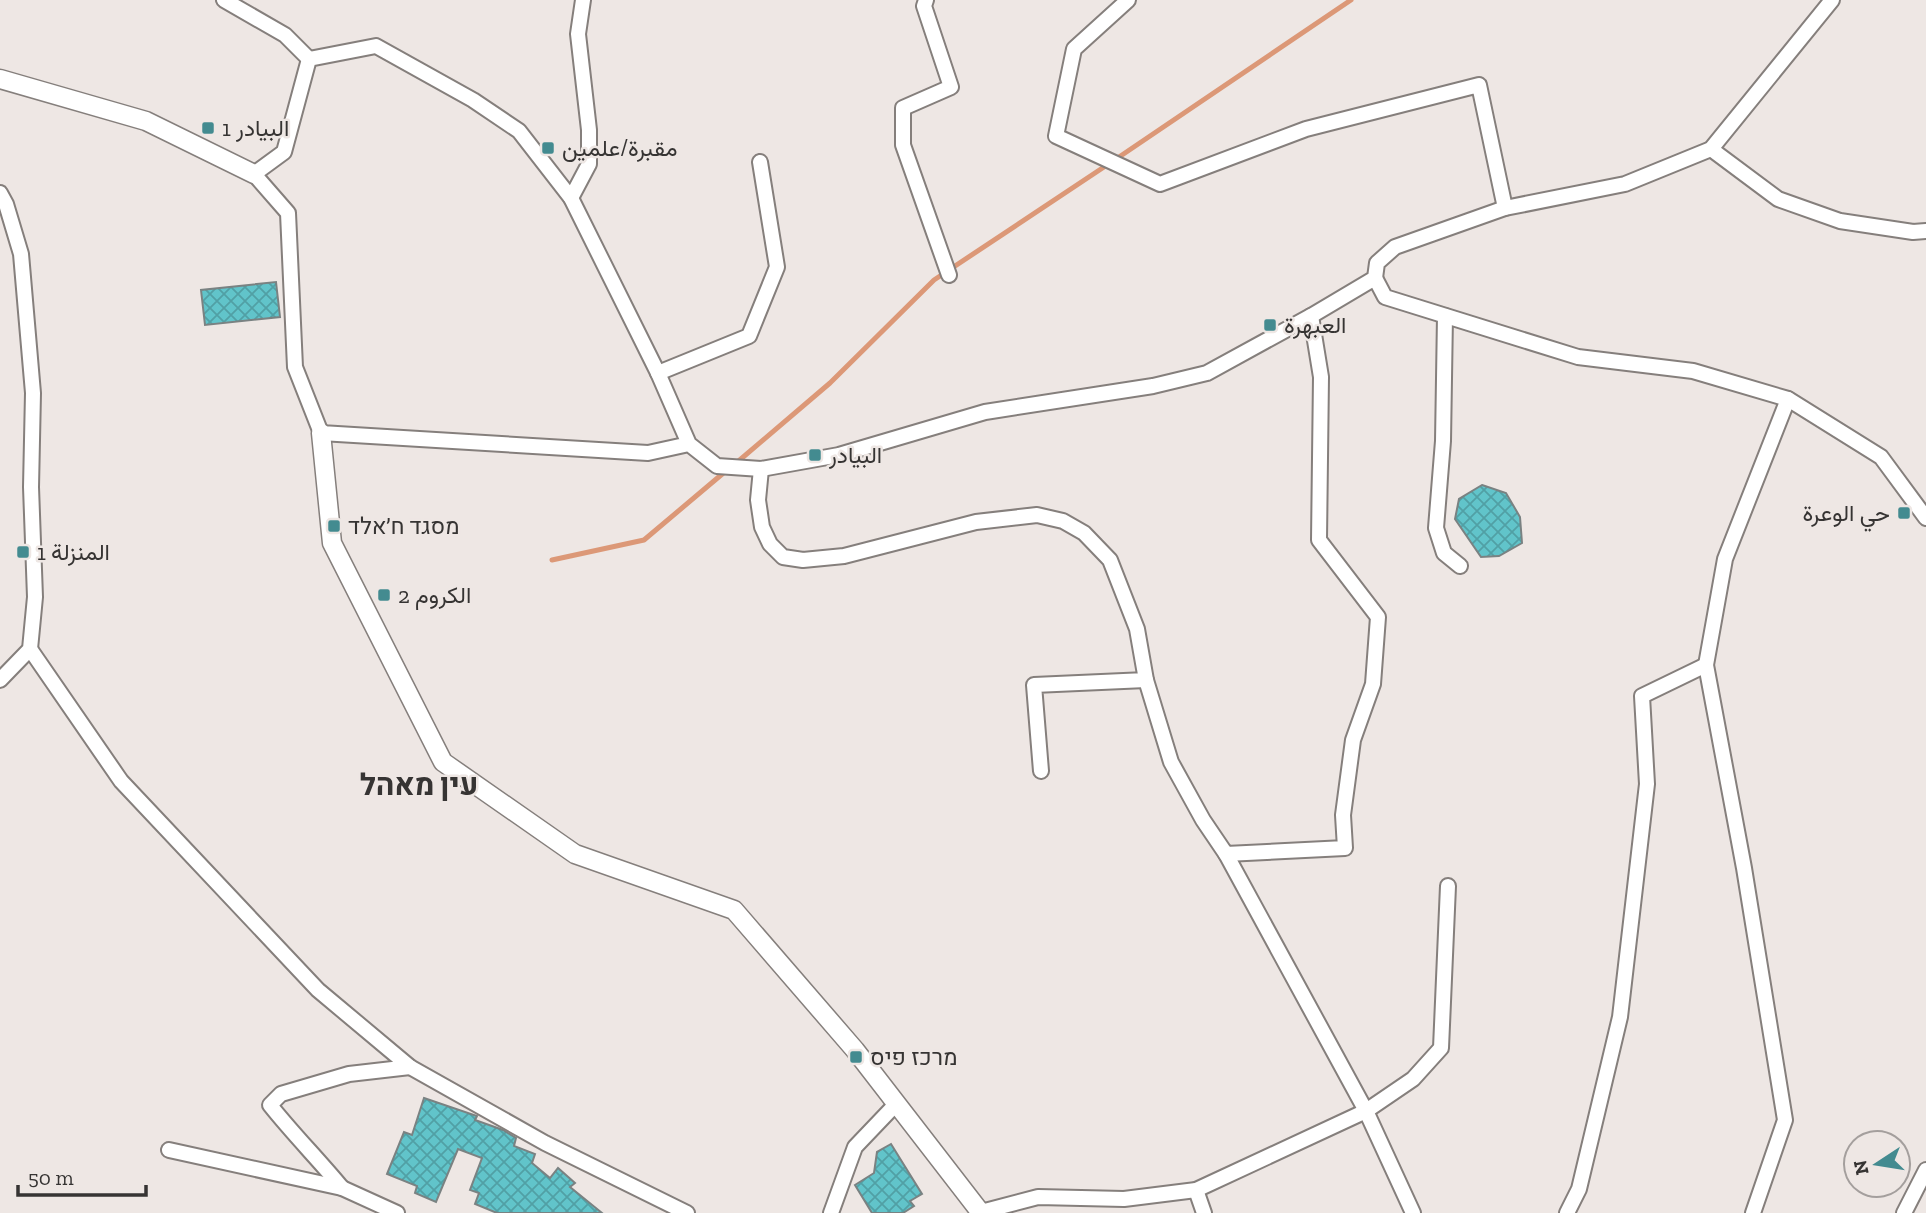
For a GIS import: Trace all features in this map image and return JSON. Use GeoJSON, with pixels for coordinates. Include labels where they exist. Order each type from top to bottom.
{"type":"FeatureCollection","features":[{"type":"Feature","properties":{"kind":"street"},"geometry":{"type":"LineString","coordinates":[[224,0],[285,35],[309,59]]}},
{"type":"Feature","properties":{"kind":"street"},"geometry":{"type":"LineString","coordinates":[[571,198],[589,164],[589,130],[578,34],[583,0]]}},
{"type":"Feature","properties":{"kind":"street"},"geometry":{"type":"LineString","coordinates":[[926,0],[924,6],[951,87],[903,108],[903,145],[949,275]]}},
{"type":"Feature","properties":{"kind":"street"},"geometry":{"type":"LineString","coordinates":[[1128,0],[1074,49],[1056,136],[1160,184],[1306,129],[1479,85],[1505,208]]}},
{"type":"Feature","properties":{"kind":"street"},"geometry":{"type":"LineString","coordinates":[[1832,0],[1711,149],[1625,184],[1505,208],[1395,247],[1377,263],[1375,278],[1385,297],[1578,357],[1693,371],[1788,399],[1881,457],[1926,518]]}},
{"type":"Feature","properties":{"kind":"street"},"geometry":{"type":"LineString","coordinates":[[309,59],[376,46],[473,100],[519,131],[571,198],[658,373],[689,444],[717,466],[761,469],[839,455],[985,412],[1153,386],[1207,373],[1375,278]]}},
{"type":"Feature","properties":{"kind":"street"},"geometry":{"type":"LineString","coordinates":[[254,174],[284,152],[309,59]]}},
{"type":"Feature","properties":{"kind":"street"},"geometry":{"type":"LineString","coordinates":[[0,79],[146,121],[254,174],[288,214],[295,366],[321,433],[332,543],[443,762],[575,854],[734,910],[855,1050],[981,1212],[1038,1197],[1124,1199],[1196,1190],[1366,1111],[1413,1079],[1441,1048],[1448,886]]}},
{"type":"Feature","properties":{"kind":"street"},"geometry":{"type":"LineString","coordinates":[[1711,149],[1778,199],[1840,221],[1913,232],[1926,231]]}},
{"type":"Feature","properties":{"kind":"street"},"geometry":{"type":"LineString","coordinates":[[658,373],[749,336],[776,267],[760,162]]}},
{"type":"Feature","properties":{"kind":"street"},"geometry":{"type":"LineString","coordinates":[[0,193],[21,254],[33,393],[32,487],[36,597],[30,649],[0,680]]}},
{"type":"Feature","properties":{"kind":"street"},"geometry":{"type":"LineString","coordinates":[[1226,854],[1345,848],[1343,815],[1353,740],[1373,684],[1378,617],[1319,540],[1321,377],[1311,316]]}},
{"type":"Feature","properties":{"kind":"street"},"geometry":{"type":"LineString","coordinates":[[1446,316],[1443,441],[1436,528],[1444,553],[1460,566]]}},
{"type":"Feature","properties":{"kind":"street"},"geometry":{"type":"LineString","coordinates":[[1753,1213],[1785,1120],[1744,868],[1706,665],[1725,559],[1788,399]]}},
{"type":"Feature","properties":{"kind":"street"},"geometry":{"type":"LineString","coordinates":[[321,433],[648,453],[689,444]]}},
{"type":"Feature","properties":{"kind":"street"},"geometry":{"type":"LineString","coordinates":[[761,469],[758,500],[762,527],[770,544],[783,557],[803,561],[844,556],[976,522],[1037,514],[1063,521],[1084,533],[1110,559],[1137,629],[1146,680],[1171,762],[1203,820],[1226,854],[1366,1111],[1413,1213]]}},
{"type":"Feature","properties":{"kind":"street"},"geometry":{"type":"LineString","coordinates":[[30,649],[121,781],[318,990],[410,1067],[545,1143],[687,1213]]}},
{"type":"Feature","properties":{"kind":"street"},"geometry":{"type":"LineString","coordinates":[[1567,1213],[1579,1189],[1620,1017],[1647,784],[1642,696],[1706,665]]}},
{"type":"Feature","properties":{"kind":"street"},"geometry":{"type":"LineString","coordinates":[[1041,771],[1034,685],[1146,680]]}},
{"type":"Feature","properties":{"kind":"street"},"geometry":{"type":"LineString","coordinates":[[342,1188],[270,1105],[281,1094],[349,1074],[410,1067]]}},
{"type":"Feature","properties":{"kind":"street"},"geometry":{"type":"LineString","coordinates":[[831,1213],[855,1147],[897,1103]]}},
{"type":"Feature","properties":{"kind":"street"},"geometry":{"type":"LineString","coordinates":[[169,1150],[342,1188],[397,1213]]}},
{"type":"Feature","properties":{"kind":"street"},"geometry":{"type":"LineString","coordinates":[[1904,1213],[1926,1170]]}},
{"type":"Feature","properties":{"kind":"street"},"geometry":{"type":"LineString","coordinates":[[1196,1190],[1204,1213]]}},
{"type":"Feature","properties":{"kind":"building"},"geometry":{"type":"Polygon","coordinates":[[[276,282],[280,317],[205,325],[201,290],[276,282]]]}},
{"type":"Feature","properties":{"kind":"building"},"geometry":{"type":"Polygon","coordinates":[[[1482,485],[1506,493],[1520,517],[1522,543],[1499,556],[1481,557],[1455,519],[1459,499],[1482,485]]]}},
{"type":"Feature","properties":{"kind":"building"},"geometry":{"type":"Polygon","coordinates":[[[424,1098],[477,1116],[475,1120],[516,1138],[514,1146],[535,1154],[532,1163],[550,1178],[558,1168],[575,1183],[570,1187],[602,1213],[497,1213],[475,1204],[479,1193],[470,1190],[482,1158],[458,1149],[436,1202],[415,1193],[417,1186],[387,1174],[404,1132],[412,1135],[424,1098]]]}},
{"type":"Feature","properties":{"kind":"building"},"geometry":{"type":"Polygon","coordinates":[[[891,1144],[922,1194],[910,1201],[914,1206],[903,1213],[872,1213],[855,1185],[874,1173],[877,1152],[891,1144]]]}},
{"type":"Feature","properties":{"kind":"waterway"},"geometry":{"type":"LineString","coordinates":[[735,464],[830,383],[934,280],[1351,0]]}},
{"type":"Feature","properties":{"kind":"waterway"},"geometry":{"type":"LineString","coordinates":[[552,560],[644,540],[727,470]]}},
{"type":"Feature","properties":{"kind":"place","name":"البيادر 1"},"geometry":{"type":"Point","coordinates":[208,128]}},
{"type":"Feature","properties":{"kind":"place","name":"مقبرة/علمين"},"geometry":{"type":"Point","coordinates":[548,148]}},
{"type":"Feature","properties":{"kind":"place","name":"العبهرة"},"geometry":{"type":"Point","coordinates":[1270,325]}},
{"type":"Feature","properties":{"kind":"place","name":"البيادر"},"geometry":{"type":"Point","coordinates":[815,455]}},
{"type":"Feature","properties":{"kind":"place","name":"حي الوعرة"},"geometry":{"type":"Point","coordinates":[1904,513]}},
{"type":"Feature","properties":{"kind":"place","name":"מסגד ח׳אלד"},"geometry":{"type":"Point","coordinates":[334,526]}},
{"type":"Feature","properties":{"kind":"place","name":"المنزلة 1"},"geometry":{"type":"Point","coordinates":[23,552]}},
{"type":"Feature","properties":{"kind":"place","name":"الكروم 2"},"geometry":{"type":"Point","coordinates":[384,595]}},
{"type":"Feature","properties":{"kind":"place","name":"מרכז פיס"},"geometry":{"type":"Point","coordinates":[856,1057]}},
{"type":"Feature","properties":{"kind":"district","name":"עין מאהל"},"geometry":{"type":"Point","coordinates":[419,785]}}]}
